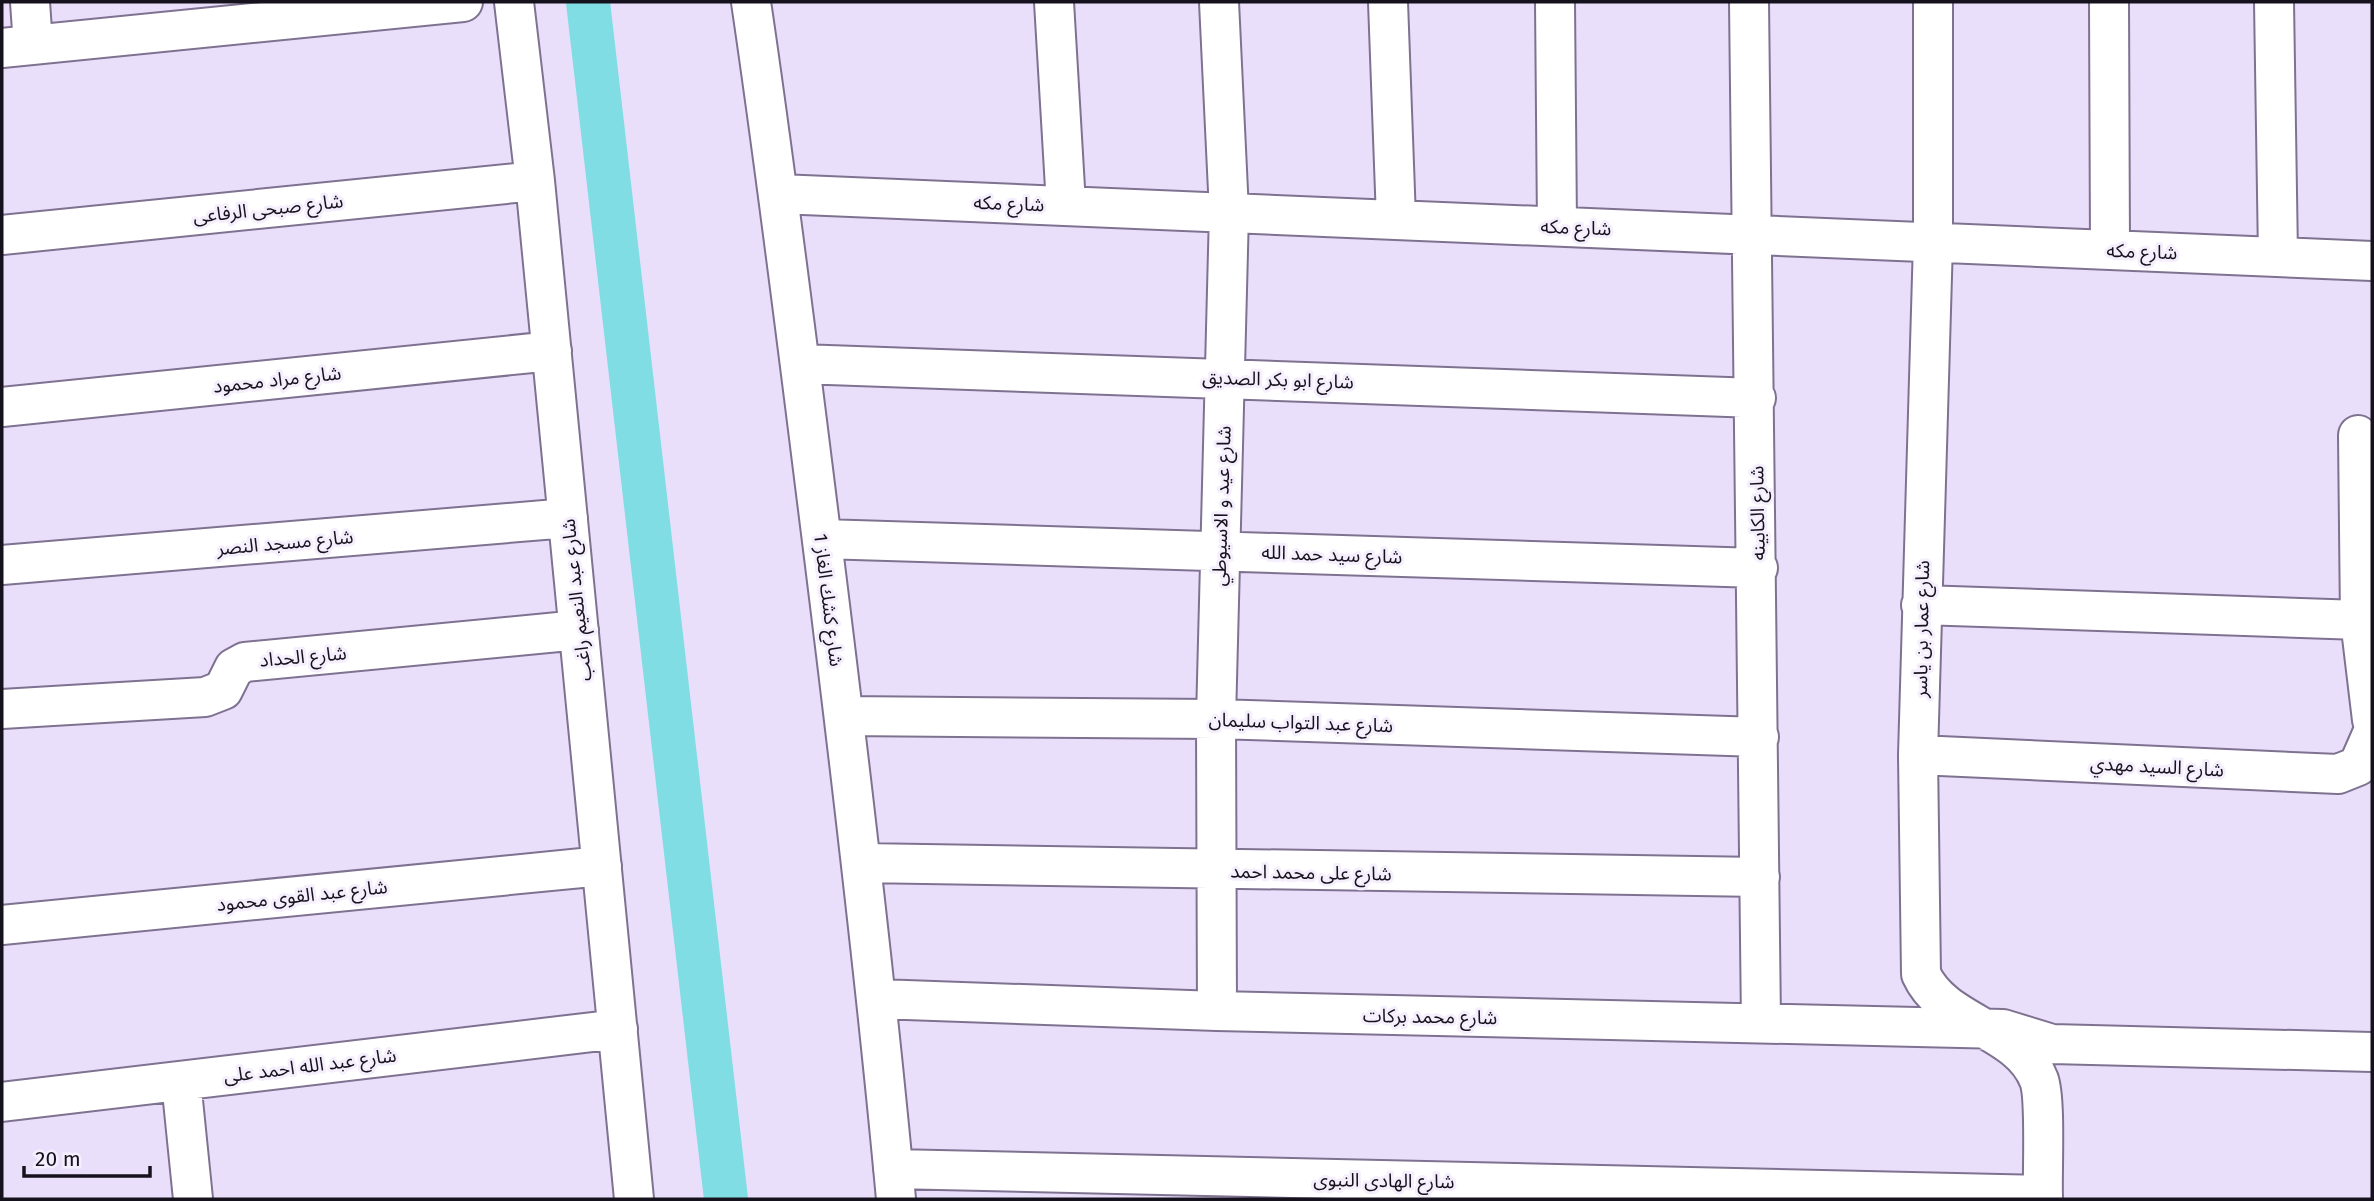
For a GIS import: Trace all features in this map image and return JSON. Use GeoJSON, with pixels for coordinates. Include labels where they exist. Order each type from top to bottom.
{"type":"FeatureCollection","features":[{"type":"Feature","properties":{"kind":"street"},"geometry":{"type":"LineString","coordinates":[[30,2],[18,46],[464,2]]}},
{"type":"Feature","properties":{"kind":"street","name":"شارع عبد النعيم راغب"},"geometry":{"type":"LineString","coordinates":[[514,2],[535,181],[634,1199]]}},
{"type":"Feature","properties":{"kind":"street","name":"شارع كشك الغاز 1"},"geometry":{"type":"LineString","coordinates":[[751,2],[779,194],[862,863],[895,1184]]}},
{"type":"Feature","properties":{"kind":"street"},"geometry":{"type":"LineString","coordinates":[[1054,2],[1066,205]]}},
{"type":"Feature","properties":{"kind":"street","name":"شارع عيد و الاسيوطي"},"geometry":{"type":"LineString","coordinates":[[1217,1011],[1214,871],[1216,719],[1228,212],[1219,2]]}},
{"type":"Feature","properties":{"kind":"street"},"geometry":{"type":"LineString","coordinates":[[1388,2],[1396,219]]}},
{"type":"Feature","properties":{"kind":"street"},"geometry":{"type":"LineString","coordinates":[[1555,2],[1557,226]]}},
{"type":"Feature","properties":{"kind":"street","name":"شارع الكابينه"},"geometry":{"type":"LineString","coordinates":[[1749,2],[1758,568],[1761,1023]]}},
{"type":"Feature","properties":{"kind":"street","name":"شارع عمار بن ياسر"},"geometry":{"type":"LineString","coordinates":[[1933,2],[1933,242],[1918,755],[1921,974],[1928,991],[2017,1050],[2032,1065],[2040,1084],[2043,1197]]}},
{"type":"Feature","properties":{"kind":"street"},"geometry":{"type":"LineString","coordinates":[[2109,2],[2110,250]]}},
{"type":"Feature","properties":{"kind":"street"},"geometry":{"type":"LineString","coordinates":[[2274,2],[2278,256]]}},
{"type":"Feature","properties":{"kind":"street","name":"شارع صبحى الرفاعى"},"geometry":{"type":"LineString","coordinates":[[2,235],[535,181]]}},
{"type":"Feature","properties":{"kind":"street","name":"شارع مكه"},"geometry":{"type":"LineString","coordinates":[[779,194],[2372,261]]}},
{"type":"Feature","properties":{"kind":"street","name":"شارع مراد محمود"},"geometry":{"type":"LineString","coordinates":[[2,407],[552,351]]}},
{"type":"Feature","properties":{"kind":"street","name":"شارع ابو بكر الصديق"},"geometry":{"type":"LineString","coordinates":[[800,364],[1225,377],[1756,398]]}},
{"type":"Feature","properties":{"kind":"street"},"geometry":{"type":"LineString","coordinates":[[2358,435],[2366,579],[2360,620],[2372,720]]}},
{"type":"Feature","properties":{"kind":"street","name":"شارع مسجد النصر"},"geometry":{"type":"LineString","coordinates":[[2,565],[568,518]]}},
{"type":"Feature","properties":{"kind":"street","name":"شارع سيد حمد الله"},"geometry":{"type":"LineString","coordinates":[[821,539],[1758,568]]}},
{"type":"Feature","properties":{"kind":"street"},"geometry":{"type":"LineString","coordinates":[[1922,605],[2360,620]]}},
{"type":"Feature","properties":{"kind":"street","name":"شارع الحداد"},"geometry":{"type":"LineString","coordinates":[[2,709],[205,697],[223,690],[234,668],[245,662],[579,631]]}},
{"type":"Feature","properties":{"kind":"street","name":"شارع عبد التواب سليمان"},"geometry":{"type":"LineString","coordinates":[[844,716],[1216,719],[1759,737]]}},
{"type":"Feature","properties":{"kind":"street","name":"شارع السيد مهدي"},"geometry":{"type":"LineString","coordinates":[[1918,755],[2338,774],[2358,766],[2372,734]]}},
{"type":"Feature","properties":{"kind":"street","name":"شارع على محمد احمد"},"geometry":{"type":"LineString","coordinates":[[862,863],[1214,871],[1760,877]]}},
{"type":"Feature","properties":{"kind":"street","name":"شارع عبد القوى محمود"},"geometry":{"type":"LineString","coordinates":[[2,925],[602,866]]}},
{"type":"Feature","properties":{"kind":"street","name":"شارع محمد بركات"},"geometry":{"type":"LineString","coordinates":[[878,999],[1217,1011],[1981,1028],[2003,1029],[2052,1044],[2372,1052]]}},
{"type":"Feature","properties":{"kind":"street","name":"شارع عبد الله احمد على"},"geometry":{"type":"LineString","coordinates":[[2,1102],[618,1029]]}},
{"type":"Feature","properties":{"kind":"street"},"geometry":{"type":"LineString","coordinates":[[181,1081],[193,1199]]}},
{"type":"Feature","properties":{"kind":"street","name":"شارع الهادى النبوى"},"geometry":{"type":"LineString","coordinates":[[895,1184],[2043,1197]]}},
{"type":"Feature","properties":{"kind":"waterway"},"geometry":{"type":"LineString","coordinates":[[588,2],[726,1199]]}}]}
